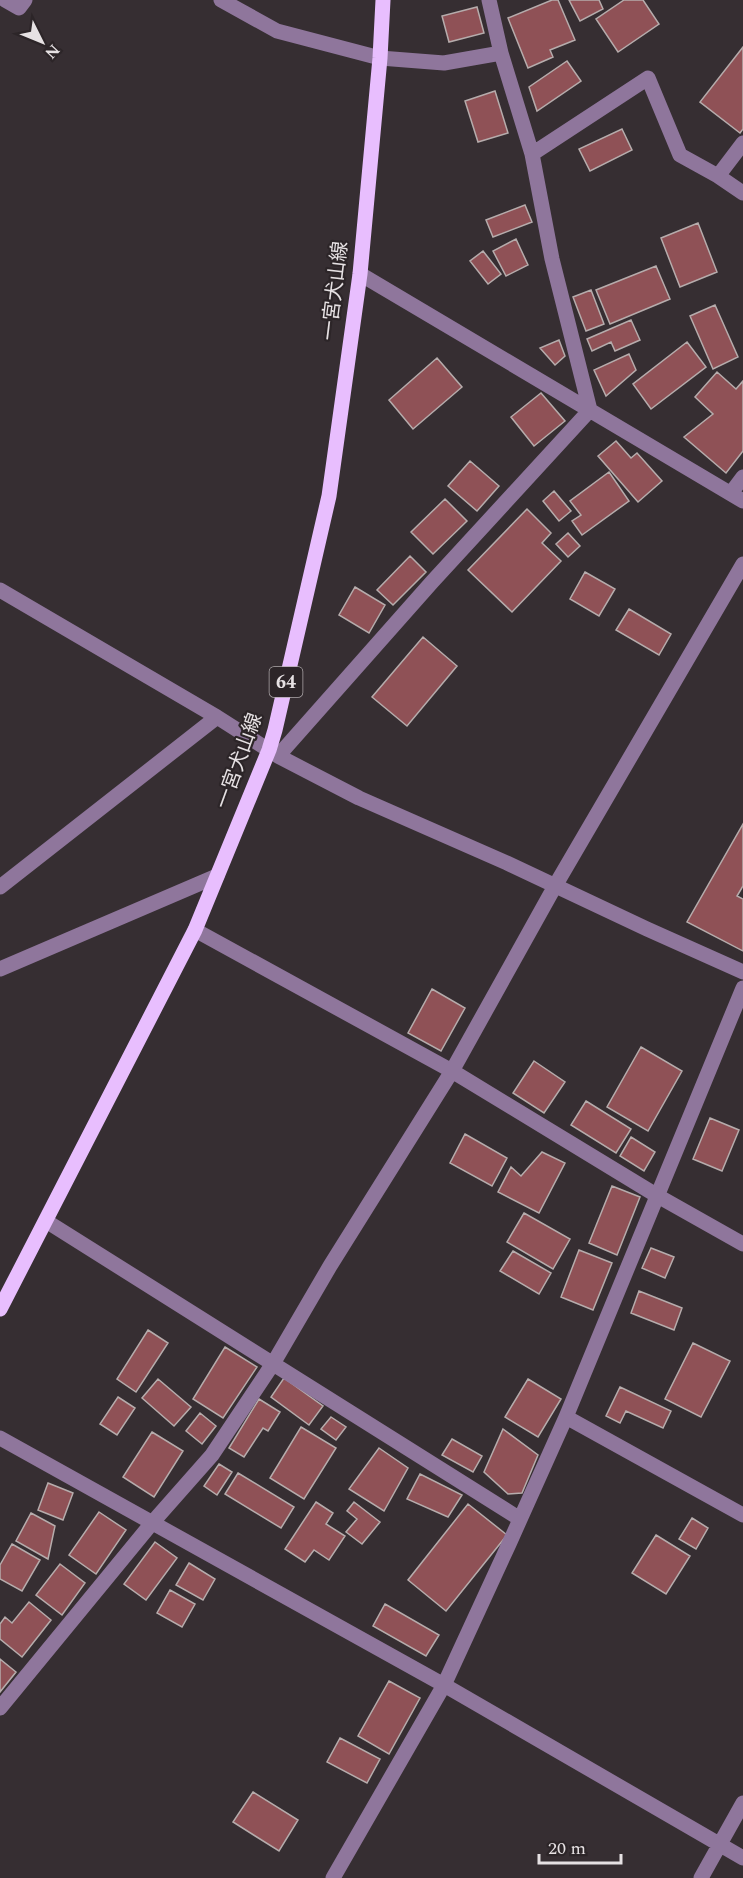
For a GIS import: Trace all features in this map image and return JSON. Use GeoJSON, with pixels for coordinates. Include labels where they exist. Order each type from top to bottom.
{"type":"FeatureCollection","features":[{"type":"Feature","properties":{"kind":"main road","name":"一宮犬山線"},"geometry":{"type":"LineString","coordinates":[[0,1309],[195,930],[217,876],[274,753],[329,496],[360,274],[380,58],[383,0]]}},
{"type":"Feature","properties":{"kind":"street"},"geometry":{"type":"LineString","coordinates":[[5,0],[19,8],[25,0]]}},
{"type":"Feature","properties":{"kind":"street"},"geometry":{"type":"LineString","coordinates":[[221,0],[277,31],[380,58],[444,63],[501,53]]}},
{"type":"Feature","properties":{"kind":"street"},"geometry":{"type":"LineString","coordinates":[[489,0],[501,53],[532,154],[552,259],[590,410]]}},
{"type":"Feature","properties":{"kind":"street"},"geometry":{"type":"LineString","coordinates":[[532,154],[648,78],[680,155],[743,193]]}},
{"type":"Feature","properties":{"kind":"street"},"geometry":{"type":"LineString","coordinates":[[718,176],[743,143]]}},
{"type":"Feature","properties":{"kind":"street"},"geometry":{"type":"LineString","coordinates":[[360,274],[737,497],[743,477]]}},
{"type":"Feature","properties":{"kind":"street"},"geometry":{"type":"LineString","coordinates":[[274,753],[590,410]]}},
{"type":"Feature","properties":{"kind":"street"},"geometry":{"type":"LineString","coordinates":[[0,1708],[152,1523],[212,1455],[274,1362],[330,1266],[452,1071],[555,886],[743,564]]}},
{"type":"Feature","properties":{"kind":"street"},"geometry":{"type":"LineString","coordinates":[[0,590],[274,753],[359,798],[507,863],[743,972]]}},
{"type":"Feature","properties":{"kind":"street"},"geometry":{"type":"LineString","coordinates":[[0,888],[217,717]]}},
{"type":"Feature","properties":{"kind":"street"},"geometry":{"type":"LineString","coordinates":[[0,969],[217,876]]}},
{"type":"Feature","properties":{"kind":"street"},"geometry":{"type":"LineString","coordinates":[[195,930],[452,1071],[656,1195],[743,1244]]}},
{"type":"Feature","properties":{"kind":"street"},"geometry":{"type":"LineString","coordinates":[[333,1878],[444,1685],[566,1418],[743,988]]}},
{"type":"Feature","properties":{"kind":"street"},"geometry":{"type":"LineString","coordinates":[[46,1221],[274,1362],[520,1519]]}},
{"type":"Feature","properties":{"kind":"street"},"geometry":{"type":"LineString","coordinates":[[566,1418],[743,1515]]}},
{"type":"Feature","properties":{"kind":"street"},"geometry":{"type":"LineString","coordinates":[[0,1438],[444,1685],[743,1858]]}},
{"type":"Feature","properties":{"kind":"street"},"geometry":{"type":"LineString","coordinates":[[701,1878],[743,1803]]}},
{"type":"Feature","properties":{"kind":"building"},"geometry":{"type":"Polygon","coordinates":[[[552,0],[558,0],[575,40],[550,50],[553,57],[528,68],[508,18],[552,0]]]}},
{"type":"Feature","properties":{"kind":"building"},"geometry":{"type":"Polygon","coordinates":[[[569,0],[599,0],[603,9],[580,21],[569,0]]]}},
{"type":"Feature","properties":{"kind":"building"},"geometry":{"type":"Polygon","coordinates":[[[624,0],[643,0],[659,24],[618,52],[596,19],[624,0]]]}},
{"type":"Feature","properties":{"kind":"building"},"geometry":{"type":"Polygon","coordinates":[[[477,7],[484,33],[449,42],[442,16],[477,7]]]}},
{"type":"Feature","properties":{"kind":"building"},"geometry":{"type":"Polygon","coordinates":[[[743,47],[743,129],[740,133],[700,102],[743,47]]]}},
{"type":"Feature","properties":{"kind":"building"},"geometry":{"type":"Polygon","coordinates":[[[567,61],[581,81],[537,111],[529,87],[567,61]]]}},
{"type":"Feature","properties":{"kind":"building"},"geometry":{"type":"Polygon","coordinates":[[[495,91],[508,133],[478,142],[465,101],[495,91]]]}},
{"type":"Feature","properties":{"kind":"building"},"geometry":{"type":"Polygon","coordinates":[[[622,129],[632,150],[590,171],[579,149],[622,129]]]}},
{"type":"Feature","properties":{"kind":"building"},"geometry":{"type":"Polygon","coordinates":[[[525,205],[532,222],[493,237],[486,220],[525,205]]]}},
{"type":"Feature","properties":{"kind":"building"},"geometry":{"type":"Polygon","coordinates":[[[698,223],[717,272],[680,287],[661,238],[698,223]]]}},
{"type":"Feature","properties":{"kind":"building"},"geometry":{"type":"Polygon","coordinates":[[[516,239],[528,265],[506,276],[493,251],[516,239]]]}},
{"type":"Feature","properties":{"kind":"building"},"geometry":{"type":"Polygon","coordinates":[[[483,251],[501,274],[488,284],[470,261],[483,251]]]}},
{"type":"Feature","properties":{"kind":"building"},"geometry":{"type":"Polygon","coordinates":[[[656,266],[670,299],[610,324],[596,290],[656,266]]]}},
{"type":"Feature","properties":{"kind":"building"},"geometry":{"type":"Polygon","coordinates":[[[591,290],[604,324],[586,331],[573,297],[591,290]]]}},
{"type":"Feature","properties":{"kind":"building"},"geometry":{"type":"Polygon","coordinates":[[[715,305],[738,357],[713,369],[690,316],[715,305]]]}},
{"type":"Feature","properties":{"kind":"building"},"geometry":{"type":"Polygon","coordinates":[[[631,320],[640,340],[615,351],[611,342],[592,351],[587,339],[631,320]]]}},
{"type":"Feature","properties":{"kind":"building"},"geometry":{"type":"Polygon","coordinates":[[[559,340],[565,356],[555,365],[540,348],[559,340]]]}},
{"type":"Feature","properties":{"kind":"building"},"geometry":{"type":"Polygon","coordinates":[[[687,342],[706,367],[651,409],[633,384],[687,342]]]}},
{"type":"Feature","properties":{"kind":"building"},"geometry":{"type":"Polygon","coordinates":[[[629,354],[636,370],[606,396],[594,370],[629,354]]]}},
{"type":"Feature","properties":{"kind":"building"},"geometry":{"type":"Polygon","coordinates":[[[437,358],[462,387],[413,429],[389,400],[437,358]]]}},
{"type":"Feature","properties":{"kind":"building"},"geometry":{"type":"Polygon","coordinates":[[[717,372],[736,389],[743,381],[743,451],[726,473],[684,437],[713,414],[695,397],[717,372]]]}},
{"type":"Feature","properties":{"kind":"building"},"geometry":{"type":"Polygon","coordinates":[[[541,393],[565,421],[534,446],[511,417],[541,393]]]}},
{"type":"Feature","properties":{"kind":"building"},"geometry":{"type":"Polygon","coordinates":[[[616,441],[631,458],[637,453],[662,481],[638,502],[598,456],[616,441]]]}},
{"type":"Feature","properties":{"kind":"building"},"geometry":{"type":"Polygon","coordinates":[[[470,461],[499,486],[477,511],[448,486],[470,461]]]}},
{"type":"Feature","properties":{"kind":"building"},"geometry":{"type":"Polygon","coordinates":[[[609,472],[629,501],[582,535],[572,521],[581,515],[570,501],[609,472]]]}},
{"type":"Feature","properties":{"kind":"building"},"geometry":{"type":"Polygon","coordinates":[[[554,491],[571,511],[559,521],[543,501],[554,491]]]}},
{"type":"Feature","properties":{"kind":"building"},"geometry":{"type":"Polygon","coordinates":[[[445,499],[467,521],[433,554],[411,532],[445,499]]]}},
{"type":"Feature","properties":{"kind":"building"},"geometry":{"type":"Polygon","coordinates":[[[527,509],[551,533],[542,543],[561,561],[512,612],[468,570],[527,509]]]}},
{"type":"Feature","properties":{"kind":"building"},"geometry":{"type":"Polygon","coordinates":[[[568,533],[580,546],[568,557],[556,544],[568,533]]]}},
{"type":"Feature","properties":{"kind":"building"},"geometry":{"type":"Polygon","coordinates":[[[410,556],[426,572],[393,605],[377,590],[410,556]]]}},
{"type":"Feature","properties":{"kind":"building"},"geometry":{"type":"Polygon","coordinates":[[[585,572],[615,589],[599,616],[570,599],[585,572]]]}},
{"type":"Feature","properties":{"kind":"building"},"geometry":{"type":"Polygon","coordinates":[[[355,587],[385,605],[369,633],[339,615],[355,587]]]}},
{"type":"Feature","properties":{"kind":"building"},"geometry":{"type":"Polygon","coordinates":[[[629,609],[671,634],[659,655],[616,630],[629,609]]]}},
{"type":"Feature","properties":{"kind":"building"},"geometry":{"type":"Polygon","coordinates":[[[423,637],[457,666],[407,726],[372,697],[423,637]]]}},
{"type":"Feature","properties":{"kind":"building"},"geometry":{"type":"Polygon","coordinates":[[[743,824],[743,886],[737,896],[743,899],[743,951],[687,922],[743,824]]]}},
{"type":"Feature","properties":{"kind":"building"},"geometry":{"type":"Polygon","coordinates":[[[432,989],[465,1008],[441,1051],[408,1033],[432,989]]]}},
{"type":"Feature","properties":{"kind":"building"},"geometry":{"type":"Polygon","coordinates":[[[641,1047],[682,1071],[648,1131],[607,1107],[641,1047]]]}},
{"type":"Feature","properties":{"kind":"building"},"geometry":{"type":"Polygon","coordinates":[[[534,1061],[565,1082],[544,1113],[513,1093],[534,1061]]]}},
{"type":"Feature","properties":{"kind":"building"},"geometry":{"type":"Polygon","coordinates":[[[586,1101],[631,1129],[616,1153],[571,1125],[586,1101]]]}},
{"type":"Feature","properties":{"kind":"building"},"geometry":{"type":"Polygon","coordinates":[[[710,1118],[739,1130],[722,1171],[693,1159],[710,1118]]]}},
{"type":"Feature","properties":{"kind":"building"},"geometry":{"type":"Polygon","coordinates":[[[465,1134],[507,1158],[492,1186],[450,1163],[465,1134]]]}},
{"type":"Feature","properties":{"kind":"building"},"geometry":{"type":"Polygon","coordinates":[[[631,1137],[655,1152],[644,1171],[620,1156],[631,1137]]]}},
{"type":"Feature","properties":{"kind":"building"},"geometry":{"type":"Polygon","coordinates":[[[542,1152],[565,1163],[539,1213],[498,1192],[511,1167],[521,1176],[542,1152]]]}},
{"type":"Feature","properties":{"kind":"building"},"geometry":{"type":"Polygon","coordinates":[[[612,1186],[640,1197],[617,1255],[589,1243],[612,1186]]]}},
{"type":"Feature","properties":{"kind":"building"},"geometry":{"type":"Polygon","coordinates":[[[524,1213],[570,1239],[553,1269],[507,1242],[524,1213]]]}},
{"type":"Feature","properties":{"kind":"building"},"geometry":{"type":"Polygon","coordinates":[[[651,1248],[674,1257],[665,1278],[642,1268],[651,1248]]]}},
{"type":"Feature","properties":{"kind":"building"},"geometry":{"type":"Polygon","coordinates":[[[579,1250],[612,1263],[593,1310],[561,1297],[579,1250]]]}},
{"type":"Feature","properties":{"kind":"building"},"geometry":{"type":"Polygon","coordinates":[[[513,1251],[551,1273],[539,1294],[500,1271],[513,1251]]]}},
{"type":"Feature","properties":{"kind":"building"},"geometry":{"type":"Polygon","coordinates":[[[639,1291],[682,1308],[674,1330],[631,1313],[639,1291]]]}},
{"type":"Feature","properties":{"kind":"building"},"geometry":{"type":"Polygon","coordinates":[[[148,1330],[168,1343],[136,1392],[117,1379],[148,1330]]]}},
{"type":"Feature","properties":{"kind":"building"},"geometry":{"type":"Polygon","coordinates":[[[693,1343],[730,1361],[701,1417],[665,1399],[693,1343]]]}},
{"type":"Feature","properties":{"kind":"building"},"geometry":{"type":"Polygon","coordinates":[[[225,1347],[257,1367],[223,1418],[193,1399],[225,1347]]]}},
{"type":"Feature","properties":{"kind":"building"},"geometry":{"type":"Polygon","coordinates":[[[284,1378],[323,1406],[309,1425],[271,1397],[284,1378]]]}},
{"type":"Feature","properties":{"kind":"building"},"geometry":{"type":"Polygon","coordinates":[[[158,1379],[191,1407],[174,1426],[142,1398],[158,1379]]]}},
{"type":"Feature","properties":{"kind":"building"},"geometry":{"type":"Polygon","coordinates":[[[528,1379],[561,1399],[538,1437],[505,1417],[528,1379]]]}},
{"type":"Feature","properties":{"kind":"building"},"geometry":{"type":"Polygon","coordinates":[[[620,1387],[671,1411],[663,1428],[626,1411],[620,1423],[606,1416],[620,1387]]]}},
{"type":"Feature","properties":{"kind":"building"},"geometry":{"type":"Polygon","coordinates":[[[118,1397],[135,1408],[117,1435],[100,1424],[118,1397]]]}},
{"type":"Feature","properties":{"kind":"building"},"geometry":{"type":"Polygon","coordinates":[[[259,1399],[280,1412],[268,1431],[263,1428],[244,1457],[229,1448],[259,1399]]]}},
{"type":"Feature","properties":{"kind":"building"},"geometry":{"type":"Polygon","coordinates":[[[200,1413],[216,1426],[202,1444],[186,1431],[200,1413]]]}},
{"type":"Feature","properties":{"kind":"building"},"geometry":{"type":"Polygon","coordinates":[[[331,1417],[346,1427],[336,1440],[321,1429],[331,1417]]]}},
{"type":"Feature","properties":{"kind":"building"},"geometry":{"type":"Polygon","coordinates":[[[301,1427],[336,1448],[304,1499],[270,1478],[301,1427]]]}},
{"type":"Feature","properties":{"kind":"building"},"geometry":{"type":"Polygon","coordinates":[[[503,1429],[538,1455],[522,1493],[508,1494],[484,1472],[503,1429]]]}},
{"type":"Feature","properties":{"kind":"building"},"geometry":{"type":"Polygon","coordinates":[[[152,1432],[183,1451],[154,1497],[123,1477],[152,1432]]]}},
{"type":"Feature","properties":{"kind":"building"},"geometry":{"type":"Polygon","coordinates":[[[452,1439],[482,1456],[473,1472],[442,1455],[452,1439]]]}},
{"type":"Feature","properties":{"kind":"building"},"geometry":{"type":"Polygon","coordinates":[[[379,1448],[408,1468],[384,1511],[349,1489],[379,1448]]]}},
{"type":"Feature","properties":{"kind":"building"},"geometry":{"type":"Polygon","coordinates":[[[219,1464],[232,1472],[217,1495],[204,1486],[219,1464]]]}},
{"type":"Feature","properties":{"kind":"building"},"geometry":{"type":"Polygon","coordinates":[[[238,1473],[294,1507],[281,1528],[225,1494],[238,1473]]]}},
{"type":"Feature","properties":{"kind":"building"},"geometry":{"type":"Polygon","coordinates":[[[420,1474],[462,1495],[448,1517],[407,1499],[420,1474]]]}},
{"type":"Feature","properties":{"kind":"building"},"geometry":{"type":"Polygon","coordinates":[[[48,1483],[73,1493],[63,1520],[38,1510],[48,1483]]]}},
{"type":"Feature","properties":{"kind":"building"},"geometry":{"type":"Polygon","coordinates":[[[316,1502],[333,1513],[326,1524],[345,1536],[329,1560],[314,1550],[305,1562],[285,1549],[316,1502]]]}},
{"type":"Feature","properties":{"kind":"building"},"geometry":{"type":"Polygon","coordinates":[[[354,1502],[380,1522],[362,1544],[346,1532],[357,1519],[347,1511],[354,1502]]]}},
{"type":"Feature","properties":{"kind":"building"},"geometry":{"type":"Polygon","coordinates":[[[468,1504],[507,1535],[446,1611],[408,1580],[468,1504]]]}},
{"type":"Feature","properties":{"kind":"building"},"geometry":{"type":"Polygon","coordinates":[[[99,1512],[126,1530],[96,1574],[69,1555],[99,1512]]]}},
{"type":"Feature","properties":{"kind":"building"},"geometry":{"type":"Polygon","coordinates":[[[31,1513],[55,1526],[48,1559],[16,1541],[31,1513]]]}},
{"type":"Feature","properties":{"kind":"building"},"geometry":{"type":"Polygon","coordinates":[[[692,1518],[708,1528],[696,1549],[679,1539],[692,1518]]]}},
{"type":"Feature","properties":{"kind":"building"},"geometry":{"type":"Polygon","coordinates":[[[656,1535],[690,1556],[666,1594],[632,1573],[656,1535]]]}},
{"type":"Feature","properties":{"kind":"building"},"geometry":{"type":"Polygon","coordinates":[[[155,1542],[177,1558],[146,1600],[124,1584],[155,1542]]]}},
{"type":"Feature","properties":{"kind":"building"},"geometry":{"type":"Polygon","coordinates":[[[12,1544],[40,1560],[22,1591],[0,1579],[0,1565],[12,1544]]]}},
{"type":"Feature","properties":{"kind":"building"},"geometry":{"type":"Polygon","coordinates":[[[189,1563],[215,1579],[203,1600],[176,1585],[189,1563]]]}},
{"type":"Feature","properties":{"kind":"building"},"geometry":{"type":"Polygon","coordinates":[[[60,1564],[85,1583],[62,1615],[36,1595],[60,1564]]]}},
{"type":"Feature","properties":{"kind":"building"},"geometry":{"type":"Polygon","coordinates":[[[170,1590],[195,1604],[182,1627],[157,1613],[170,1590]]]}},
{"type":"Feature","properties":{"kind":"building"},"geometry":{"type":"Polygon","coordinates":[[[29,1602],[51,1620],[22,1657],[0,1639],[0,1624],[5,1617],[12,1623],[29,1602]]]}},
{"type":"Feature","properties":{"kind":"building"},"geometry":{"type":"Polygon","coordinates":[[[385,1604],[439,1635],[426,1656],[373,1626],[385,1604]]]}},
{"type":"Feature","properties":{"kind":"building"},"geometry":{"type":"Polygon","coordinates":[[[0,1659],[16,1672],[0,1692],[0,1659]]]}},
{"type":"Feature","properties":{"kind":"building"},"geometry":{"type":"Polygon","coordinates":[[[389,1681],[420,1698],[389,1754],[358,1736],[389,1681]]]}},
{"type":"Feature","properties":{"kind":"building"},"geometry":{"type":"Polygon","coordinates":[[[340,1738],[380,1759],[367,1783],[327,1762],[340,1738]]]}},
{"type":"Feature","properties":{"kind":"building"},"geometry":{"type":"Polygon","coordinates":[[[253,1792],[298,1820],[279,1851],[233,1822],[253,1792]]]}}]}
